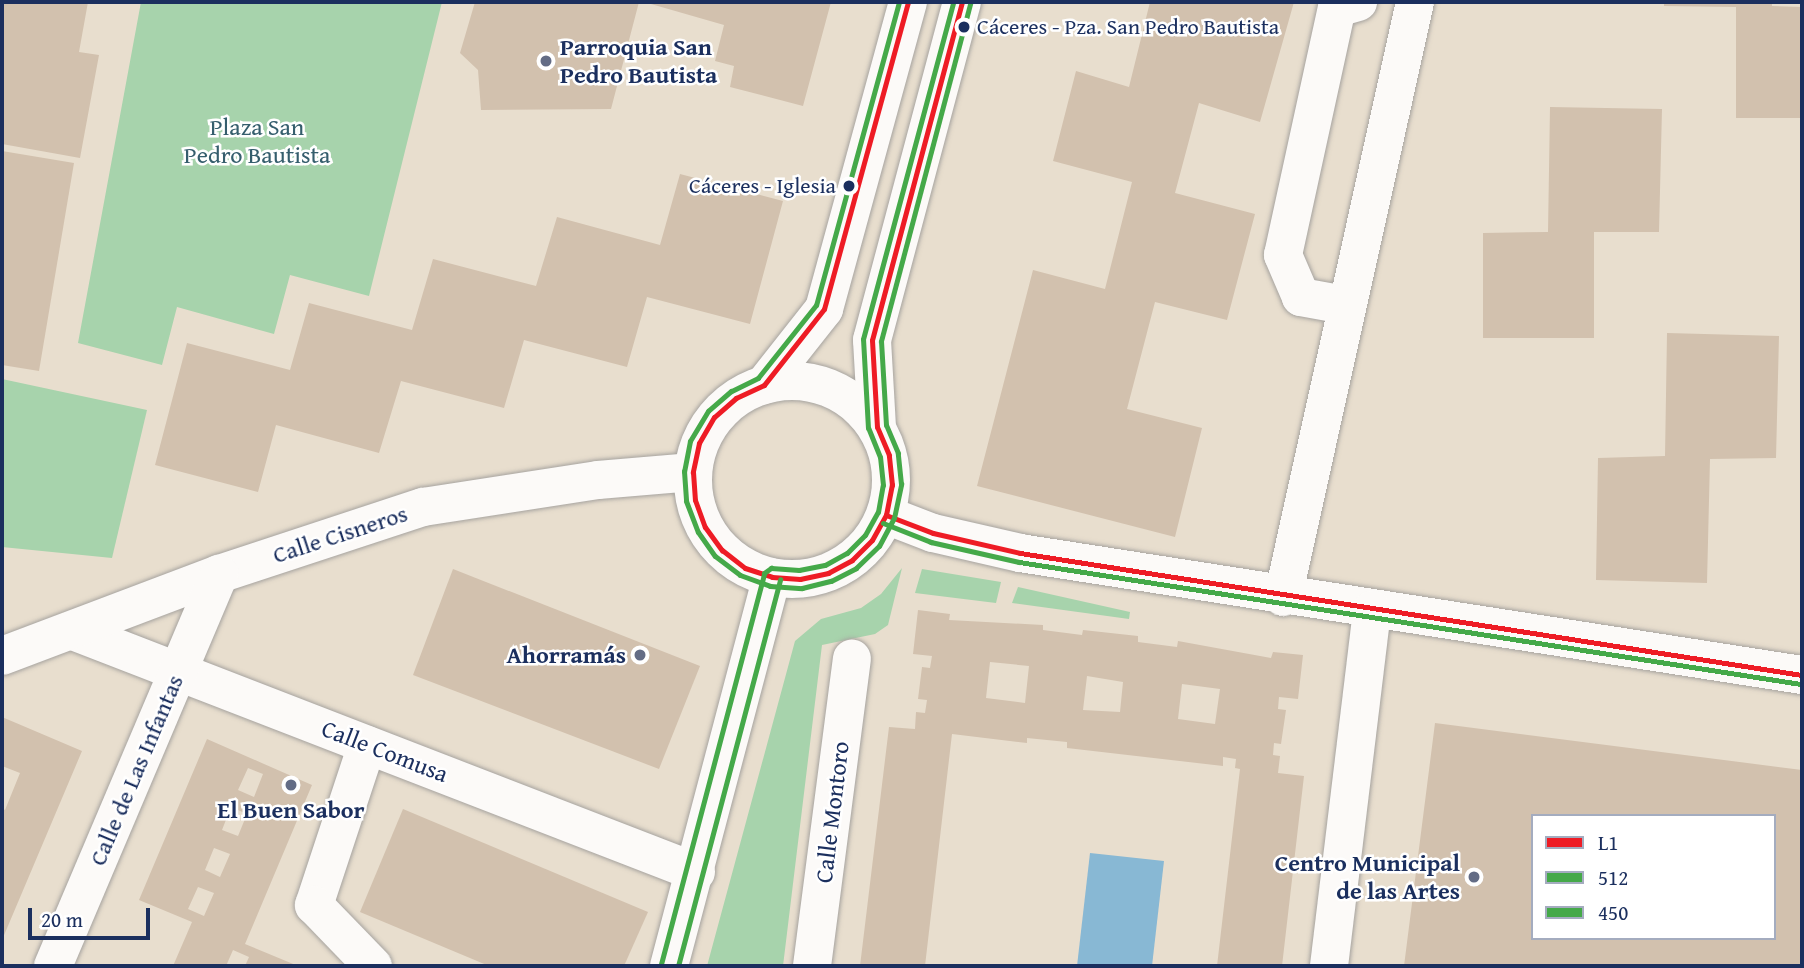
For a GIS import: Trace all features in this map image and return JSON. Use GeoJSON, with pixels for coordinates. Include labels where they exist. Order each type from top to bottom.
{"type":"FeatureCollection","features":[{"type":"Feature","properties":{"kind":"street"},"geometry":{"type":"LineString","coordinates":[[764,385],[824,310],[908,2]]}},
{"type":"Feature","properties":{"kind":"street"},"geometry":{"type":"LineString","coordinates":[[877,427],[872,340],[962,2]]}},
{"type":"Feature","properties":{"kind":"street"},"geometry":{"type":"LineString","coordinates":[[1345,305],[1301,297],[1283,255],[1336,8],[1358,2]]}},
{"type":"Feature","properties":{"kind":"street"},"geometry":{"type":"LineString","coordinates":[[1283,597],[1405,5]]}},
{"type":"Feature","properties":{"kind":"street"},"geometry":{"type":"LineString","coordinates":[[795,381],[827,387],[855,403],[877,427],[889,455],[892,485],[886,515],[872,540],[852,560],[828,573],[800,579],[772,577],[745,568],[722,550],[698,509],[693,472],[699,443],[715,417],[736,398],[764,385],[795,381]]}},
{"type":"Feature","properties":{"kind":"street","name":"Calle Cisneros"},"geometry":{"type":"LineString","coordinates":[[2,656],[219,574],[424,507],[598,480],[693,472]]}},
{"type":"Feature","properties":{"kind":"street"},"geometry":{"type":"LineString","coordinates":[[886,515],[933,534],[1020,554],[1283,597],[1802,674]]}},
{"type":"Feature","properties":{"kind":"street","name":"Calle de Las Infantas"},"geometry":{"type":"LineString","coordinates":[[54,966],[219,574]]}},
{"type":"Feature","properties":{"kind":"street"},"geometry":{"type":"LineString","coordinates":[[669,966],[772,577]]}},
{"type":"Feature","properties":{"kind":"street"},"geometry":{"type":"LineString","coordinates":[[1329,966],[1372,610]]}},
{"type":"Feature","properties":{"kind":"street","name":"Calle Comusa"},"geometry":{"type":"LineString","coordinates":[[73,631],[696,872]]}},
{"type":"Feature","properties":{"kind":"street","name":"Calle Montoro"},"geometry":{"type":"LineString","coordinates":[[811,966],[852,659]]}},
{"type":"Feature","properties":{"kind":"street"},"geometry":{"type":"LineString","coordinates":[[367,745],[314,905],[373,966]]}},
{"type":"Feature","properties":{"kind":"green space","name":"Plaza San Pedro Bautista"},"geometry":{"type":"Polygon","coordinates":[[[141,2],[442,2],[369,296],[290,275],[274,334],[177,307],[162,365],[78,343],[141,2]]]}},
{"type":"Feature","properties":{"kind":"green space"},"geometry":{"type":"Polygon","coordinates":[[[2,379],[147,410],[112,558],[2,547],[2,379]]]}},
{"type":"Feature","properties":{"kind":"green space"},"geometry":{"type":"Polygon","coordinates":[[[902,568],[888,625],[875,634],[822,645],[783,966],[707,966],[795,641],[821,619],[861,608],[881,594],[902,568]]]}},
{"type":"Feature","properties":{"kind":"green space"},"geometry":{"type":"Polygon","coordinates":[[[922,569],[1001,582],[996,603],[915,593],[922,569]]]}},
{"type":"Feature","properties":{"kind":"green space"},"geometry":{"type":"Polygon","coordinates":[[[1018,587],[1130,612],[1129,619],[1012,603],[1018,587]]]}},
{"type":"Feature","properties":{"kind":"water"},"geometry":{"type":"Polygon","coordinates":[[[1090,853],[1164,861],[1152,966],[1077,966],[1090,853]]]}},
{"type":"Feature","properties":{"kind":"building"},"geometry":{"type":"Polygon","coordinates":[[[2,2],[88,2],[79,52],[99,55],[80,158],[2,144],[2,2]]]}},
{"type":"Feature","properties":{"kind":"building","name":"Parroquia San Pedro Bautista"},"geometry":{"type":"Polygon","coordinates":[[[475,2],[639,2],[611,109],[481,110],[478,70],[460,53],[475,2]]]}},
{"type":"Feature","properties":{"kind":"building","name":"Parroquia San Pedro Bautista"},"geometry":{"type":"Polygon","coordinates":[[[644,2],[831,2],[803,106],[730,87],[734,66],[715,61],[724,25],[644,2]]]}},
{"type":"Feature","properties":{"kind":"building"},"geometry":{"type":"Polygon","coordinates":[[[1150,2],[1294,2],[1260,122],[1199,103],[1175,193],[1255,214],[1227,320],[1155,302],[1127,409],[1202,428],[1175,537],[977,486],[1033,270],[1105,289],[1132,182],[1053,161],[1076,71],[1129,87],[1150,2]]]}},
{"type":"Feature","properties":{"kind":"building"},"geometry":{"type":"Polygon","coordinates":[[[1664,2],[1772,2],[1772,6],[1802,7],[1802,118],[1736,118],[1736,7],[1664,6],[1664,2]]]}},
{"type":"Feature","properties":{"kind":"building"},"geometry":{"type":"Polygon","coordinates":[[[1550,107],[1662,109],[1659,232],[1594,232],[1594,338],[1483,338],[1483,233],[1548,232],[1550,107]]]}},
{"type":"Feature","properties":{"kind":"building"},"geometry":{"type":"Polygon","coordinates":[[[2,151],[74,163],[39,371],[2,365],[2,151]]]}},
{"type":"Feature","properties":{"kind":"building"},"geometry":{"type":"Polygon","coordinates":[[[680,174],[783,201],[750,324],[647,297],[627,367],[524,340],[504,408],[401,381],[379,453],[276,425],[258,492],[155,465],[187,343],[290,370],[309,303],[412,330],[433,259],[536,286],[557,217],[660,245],[680,174]]]}},
{"type":"Feature","properties":{"kind":"building"},"geometry":{"type":"Polygon","coordinates":[[[1667,333],[1779,336],[1776,458],[1710,459],[1707,583],[1596,580],[1598,458],[1665,456],[1667,333]]]}},
{"type":"Feature","properties":{"kind":"building"},"geometry":{"type":"Polygon","coordinates":[[[453,569],[700,666],[659,769],[413,675],[453,569]]]}},
{"type":"Feature","properties":{"kind":"building"},"geometry":{"type":"Polygon","coordinates":[[[918,610],[950,614],[949,620],[1043,625],[1043,630],[1082,635],[1083,630],[1138,636],[1138,642],[1177,647],[1178,641],[1271,658],[1273,652],[1303,655],[1298,699],[1279,697],[1278,709],[1286,710],[1281,744],[1274,743],[1273,755],[1280,756],[1278,773],[1304,776],[1282,966],[1217,966],[1240,769],[1235,768],[1236,759],[1223,757],[1223,766],[1067,748],[1067,742],[1027,738],[1027,743],[952,734],[925,966],[860,966],[889,727],[915,729],[916,712],[925,713],[927,700],[918,699],[922,667],[930,668],[932,656],[913,654],[918,610]],[[990,662],[986,698],[1025,703],[1029,666],[990,662]],[[1087,676],[1083,710],[1120,712],[1123,682],[1087,676]],[[1182,684],[1178,719],[1215,724],[1220,689],[1182,684]]]}},
{"type":"Feature","properties":{"kind":"building"},"geometry":{"type":"Polygon","coordinates":[[[2,717],[82,751],[2,940],[2,808],[5,810],[20,773],[2,766],[2,717]]]}},
{"type":"Feature","properties":{"kind":"building","name":"Centro Municipal de las Artes"},"geometry":{"type":"Polygon","coordinates":[[[1435,723],[1802,770],[1802,966],[1404,966],[1435,723]]]}},
{"type":"Feature","properties":{"kind":"building"},"geometry":{"type":"Polygon","coordinates":[[[207,739],[312,785],[245,944],[298,966],[245,966],[249,957],[233,950],[226,966],[173,966],[192,922],[139,900],[207,739]],[[248,768],[238,790],[254,797],[263,774],[248,768]],[[231,807],[222,830],[238,836],[247,814],[231,807]],[[214,848],[205,870],[220,877],[230,854],[214,848]],[[198,887],[188,909],[204,916],[214,893],[198,887]]]}},
{"type":"Feature","properties":{"kind":"building"},"geometry":{"type":"Polygon","coordinates":[[[403,809],[648,912],[624,966],[489,966],[360,912],[403,809]]]}},
{"type":"Feature","properties":{"kind":"transit line","name":"512"},"geometry":{"type":"LineString","coordinates":[[899,2],[816,305],[758,378],[731,391],[708,411],[690,441],[684,471],[686,501],[698,532],[715,556],[740,575],[770,586],[802,588],[831,581],[856,568],[879,546],[894,518],[901,484],[898,453],[886,425],[881,341],[970,4]]}},
{"type":"Feature","properties":{"kind":"transit line","name":"L1"},"geometry":{"type":"LineString","coordinates":[[908,2],[824,309],[764,385],[736,398],[714,417],[699,443],[693,472],[695,500],[705,527],[722,550],[745,568],[772,577],[800,579],[828,573],[852,560],[872,540],[886,515],[892,485],[889,455],[877,427],[872,340],[962,2]]}},
{"type":"Feature","properties":{"kind":"transit line","name":"450"},"geometry":{"type":"LineString","coordinates":[[661,964],[764,573],[771,568],[799,570],[825,565],[847,553],[865,535],[878,512],[883,485],[880,457],[868,428],[863,339],[953,2]]}},
{"type":"Feature","properties":{"kind":"transit line","name":"L1"},"geometry":{"type":"LineString","coordinates":[[886,515],[933,533],[1020,553],[1802,675]]}},
{"type":"Feature","properties":{"kind":"transit line","name":"512"},"geometry":{"type":"LineString","coordinates":[[883,523],[931,542],[1019,562],[1801,684]]}},
{"type":"Feature","properties":{"kind":"transit line","name":"512"},"geometry":{"type":"LineString","coordinates":[[678,966],[780,579]]}},
{"type":"Feature","properties":{"kind":"place","name":"Cáceres - Pza. San Pedro Bautista"},"geometry":{"type":"Point","coordinates":[964,27]}},
{"type":"Feature","properties":{"kind":"place","name":"Parroquia San Pedro Bautista"},"geometry":{"type":"Point","coordinates":[546,61]}},
{"type":"Feature","properties":{"kind":"place","name":"Cáceres - Iglesia"},"geometry":{"type":"Point","coordinates":[849,186]}},
{"type":"Feature","properties":{"kind":"place","name":"Ahorramás"},"geometry":{"type":"Point","coordinates":[640,655]}},
{"type":"Feature","properties":{"kind":"place","name":"El Buen Sabor"},"geometry":{"type":"Point","coordinates":[291,785]}},
{"type":"Feature","properties":{"kind":"place","name":"Centro Municipal de las Artes"},"geometry":{"type":"Point","coordinates":[1474,877]}}]}
